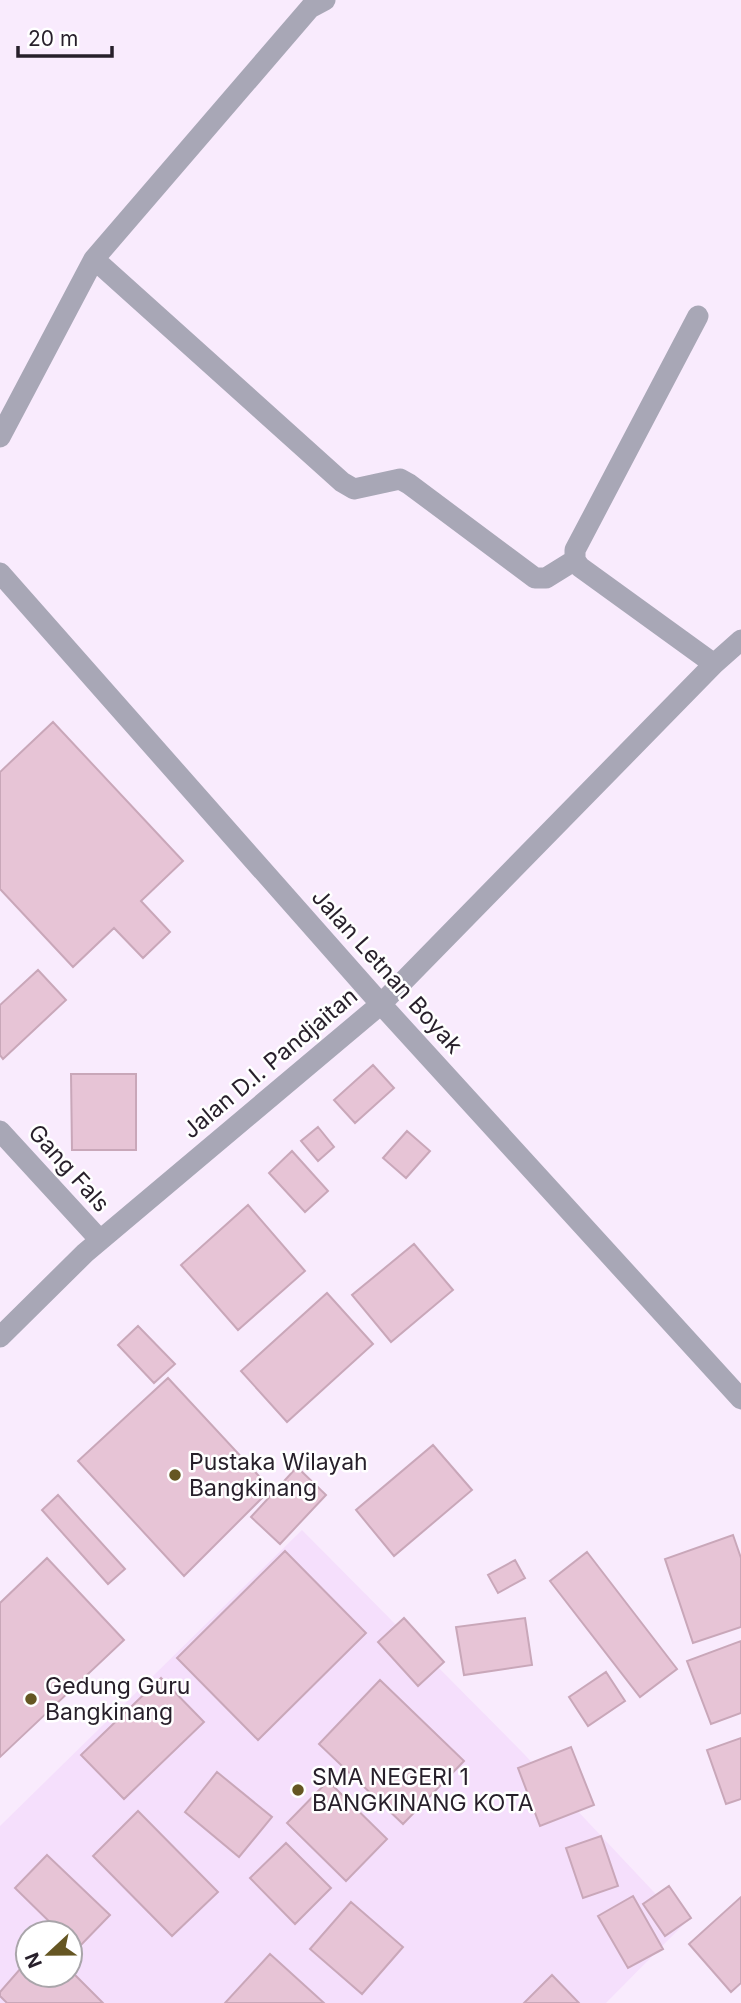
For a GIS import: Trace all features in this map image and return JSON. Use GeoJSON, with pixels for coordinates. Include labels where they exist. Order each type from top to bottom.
{"type":"FeatureCollection","features":[{"type":"Feature","properties":{"kind":"street"},"geometry":{"type":"LineString","coordinates":[[0,437],[94,259],[310,8],[325,0]]}},
{"type":"Feature","properties":{"kind":"street"},"geometry":{"type":"LineString","coordinates":[[94,259],[342,482],[354,489],[400,479],[535,578],[546,578],[575,560]]}},
{"type":"Feature","properties":{"kind":"street"},"geometry":{"type":"LineString","coordinates":[[698,316],[575,551],[575,560],[580,567],[714,664]]}},
{"type":"Feature","properties":{"kind":"street","name":"Jalan Letnan Boyak"},"geometry":{"type":"LineString","coordinates":[[0,573],[381,1004],[741,1399]]}},
{"type":"Feature","properties":{"kind":"street","name":"Jalan D.I. Pandjaitan"},"geometry":{"type":"LineString","coordinates":[[0,1337],[85,1253],[381,1004],[714,664],[741,640]]}},
{"type":"Feature","properties":{"kind":"street","name":"Gang Fals"},"geometry":{"type":"LineString","coordinates":[[0,1130],[100,1240]]}},
{"type":"Feature","properties":{"kind":"shaded area","name":"SMA NEGERI 1 BANGKINANG KOTA"},"geometry":{"type":"Polygon","coordinates":[[[302,1530],[524,1754],[684,1924],[606,2003],[0,2003],[0,1826],[302,1530]]]}},
{"type":"Feature","properties":{"kind":"building"},"geometry":{"type":"Polygon","coordinates":[[[53,722],[183,861],[141,901],[170,932],[143,958],[114,928],[73,967],[0,889],[0,772],[53,722]]]}},
{"type":"Feature","properties":{"kind":"building"},"geometry":{"type":"Polygon","coordinates":[[[38,970],[66,1000],[3,1059],[0,1055],[0,1005],[38,970]]]}},
{"type":"Feature","properties":{"kind":"building"},"geometry":{"type":"Polygon","coordinates":[[[373,1065],[394,1088],[355,1123],[334,1100],[373,1065]]]}},
{"type":"Feature","properties":{"kind":"building"},"geometry":{"type":"Polygon","coordinates":[[[71,1074],[136,1074],[136,1150],[72,1150],[71,1074]]]}},
{"type":"Feature","properties":{"kind":"building"},"geometry":{"type":"Polygon","coordinates":[[[318,1127],[334,1147],[318,1161],[301,1141],[318,1127]]]}},
{"type":"Feature","properties":{"kind":"building"},"geometry":{"type":"Polygon","coordinates":[[[407,1131],[430,1151],[406,1178],[383,1158],[407,1131]]]}},
{"type":"Feature","properties":{"kind":"building"},"geometry":{"type":"Polygon","coordinates":[[[292,1151],[328,1191],[305,1212],[269,1173],[292,1151]]]}},
{"type":"Feature","properties":{"kind":"building"},"geometry":{"type":"Polygon","coordinates":[[[248,1205],[305,1271],[238,1330],[181,1265],[248,1205]]]}},
{"type":"Feature","properties":{"kind":"building"},"geometry":{"type":"Polygon","coordinates":[[[414,1244],[453,1290],[391,1342],[352,1295],[414,1244]]]}},
{"type":"Feature","properties":{"kind":"building"},"geometry":{"type":"Polygon","coordinates":[[[327,1293],[373,1344],[287,1422],[241,1371],[327,1293]]]}},
{"type":"Feature","properties":{"kind":"building"},"geometry":{"type":"Polygon","coordinates":[[[138,1326],[175,1364],[154,1383],[118,1345],[138,1326]]]}},
{"type":"Feature","properties":{"kind":"building","name":"Pustaka Wilayah Bangkinang"},"geometry":{"type":"Polygon","coordinates":[[[168,1378],[271,1489],[184,1576],[78,1461],[168,1378]]]}},
{"type":"Feature","properties":{"kind":"building"},"geometry":{"type":"Polygon","coordinates":[[[433,1445],[472,1490],[394,1556],[356,1510],[433,1445]]]}},
{"type":"Feature","properties":{"kind":"building"},"geometry":{"type":"Polygon","coordinates":[[[297,1467],[326,1495],[280,1544],[251,1517],[297,1467]]]}},
{"type":"Feature","properties":{"kind":"building"},"geometry":{"type":"Polygon","coordinates":[[[58,1495],[125,1569],[108,1584],[42,1510],[58,1495]]]}},
{"type":"Feature","properties":{"kind":"building"},"geometry":{"type":"Polygon","coordinates":[[[733,1535],[741,1558],[741,1627],[693,1643],[665,1559],[733,1535]]]}},
{"type":"Feature","properties":{"kind":"building"},"geometry":{"type":"Polygon","coordinates":[[[285,1551],[366,1633],[258,1740],[177,1658],[285,1551]]]}},
{"type":"Feature","properties":{"kind":"building"},"geometry":{"type":"Polygon","coordinates":[[[587,1552],[677,1669],[640,1697],[550,1581],[587,1552]]]}},
{"type":"Feature","properties":{"kind":"building","name":"Gedung Guru Bangkinang"},"geometry":{"type":"Polygon","coordinates":[[[47,1558],[124,1640],[0,1757],[0,1603],[47,1558]]]}},
{"type":"Feature","properties":{"kind":"building"},"geometry":{"type":"Polygon","coordinates":[[[515,1560],[525,1578],[498,1593],[488,1575],[515,1560]]]}},
{"type":"Feature","properties":{"kind":"building"},"geometry":{"type":"Polygon","coordinates":[[[404,1618],[444,1662],[418,1686],[378,1642],[404,1618]]]}},
{"type":"Feature","properties":{"kind":"building"},"geometry":{"type":"Polygon","coordinates":[[[525,1618],[532,1665],[464,1675],[456,1627],[525,1618]]]}},
{"type":"Feature","properties":{"kind":"building"},"geometry":{"type":"Polygon","coordinates":[[[741,1641],[741,1713],[711,1724],[687,1661],[741,1641]]]}},
{"type":"Feature","properties":{"kind":"building"},"geometry":{"type":"Polygon","coordinates":[[[606,1672],[625,1701],[588,1726],[569,1697],[606,1672]]]}},
{"type":"Feature","properties":{"kind":"building"},"geometry":{"type":"Polygon","coordinates":[[[161,1678],[204,1722],[124,1799],[81,1755],[161,1678]]]}},
{"type":"Feature","properties":{"kind":"building"},"geometry":{"type":"Polygon","coordinates":[[[380,1680],[464,1761],[403,1824],[319,1744],[380,1680]]]}},
{"type":"Feature","properties":{"kind":"building"},"geometry":{"type":"Polygon","coordinates":[[[741,1738],[741,1799],[726,1804],[707,1750],[741,1738]]]}},
{"type":"Feature","properties":{"kind":"building"},"geometry":{"type":"Polygon","coordinates":[[[571,1747],[594,1805],[540,1826],[518,1768],[571,1747]]]}},
{"type":"Feature","properties":{"kind":"building"},"geometry":{"type":"Polygon","coordinates":[[[217,1772],[272,1817],[239,1857],[185,1812],[217,1772]]]}},
{"type":"Feature","properties":{"kind":"building"},"geometry":{"type":"Polygon","coordinates":[[[328,1781],[387,1839],[346,1881],[287,1823],[328,1781]]]}},
{"type":"Feature","properties":{"kind":"building"},"geometry":{"type":"Polygon","coordinates":[[[138,1811],[218,1892],[172,1936],[93,1856],[138,1811]]]}},
{"type":"Feature","properties":{"kind":"building"},"geometry":{"type":"Polygon","coordinates":[[[601,1836],[618,1886],[583,1898],[566,1848],[601,1836]]]}},
{"type":"Feature","properties":{"kind":"building"},"geometry":{"type":"Polygon","coordinates":[[[286,1843],[331,1888],[295,1924],[250,1878],[286,1843]]]}},
{"type":"Feature","properties":{"kind":"building"},"geometry":{"type":"Polygon","coordinates":[[[47,1855],[110,1915],[84,1942],[84,1919],[47,1919],[15,1888],[47,1855]]]}},
{"type":"Feature","properties":{"kind":"building"},"geometry":{"type":"Polygon","coordinates":[[[669,1886],[691,1918],[665,1936],[643,1904],[669,1886]]]}},
{"type":"Feature","properties":{"kind":"building"},"geometry":{"type":"Polygon","coordinates":[[[633,1896],[663,1949],[628,1968],[598,1916],[633,1896]]]}},
{"type":"Feature","properties":{"kind":"building"},"geometry":{"type":"Polygon","coordinates":[[[741,1897],[741,1983],[731,1992],[689,1944],[741,1897]]]}},
{"type":"Feature","properties":{"kind":"building"},"geometry":{"type":"Polygon","coordinates":[[[351,1902],[403,1947],[362,1994],[310,1949],[351,1902]]]}},
{"type":"Feature","properties":{"kind":"building"},"geometry":{"type":"Polygon","coordinates":[[[270,1954],[324,2003],[225,2003],[270,1954]]]}},
{"type":"Feature","properties":{"kind":"building"},"geometry":{"type":"Polygon","coordinates":[[[552,1975],[579,2003],[524,2003],[552,1975]]]}},
{"type":"Feature","properties":{"kind":"building"},"geometry":{"type":"Polygon","coordinates":[[[14,1976],[14,1989],[84,1989],[84,1984],[103,2003],[7,2003],[0,1996],[0,1992],[14,1976]]]}},
{"type":"Feature","properties":{"kind":"place","name":"Pustaka Wilayah Bangkinang"},"geometry":{"type":"Point","coordinates":[175,1475]}},
{"type":"Feature","properties":{"kind":"place","name":"Gedung Guru Bangkinang"},"geometry":{"type":"Point","coordinates":[31,1699]}},
{"type":"Feature","properties":{"kind":"place","name":"SMA NEGERI 1 BANGKINANG KOTA"},"geometry":{"type":"Point","coordinates":[298,1790]}}]}
